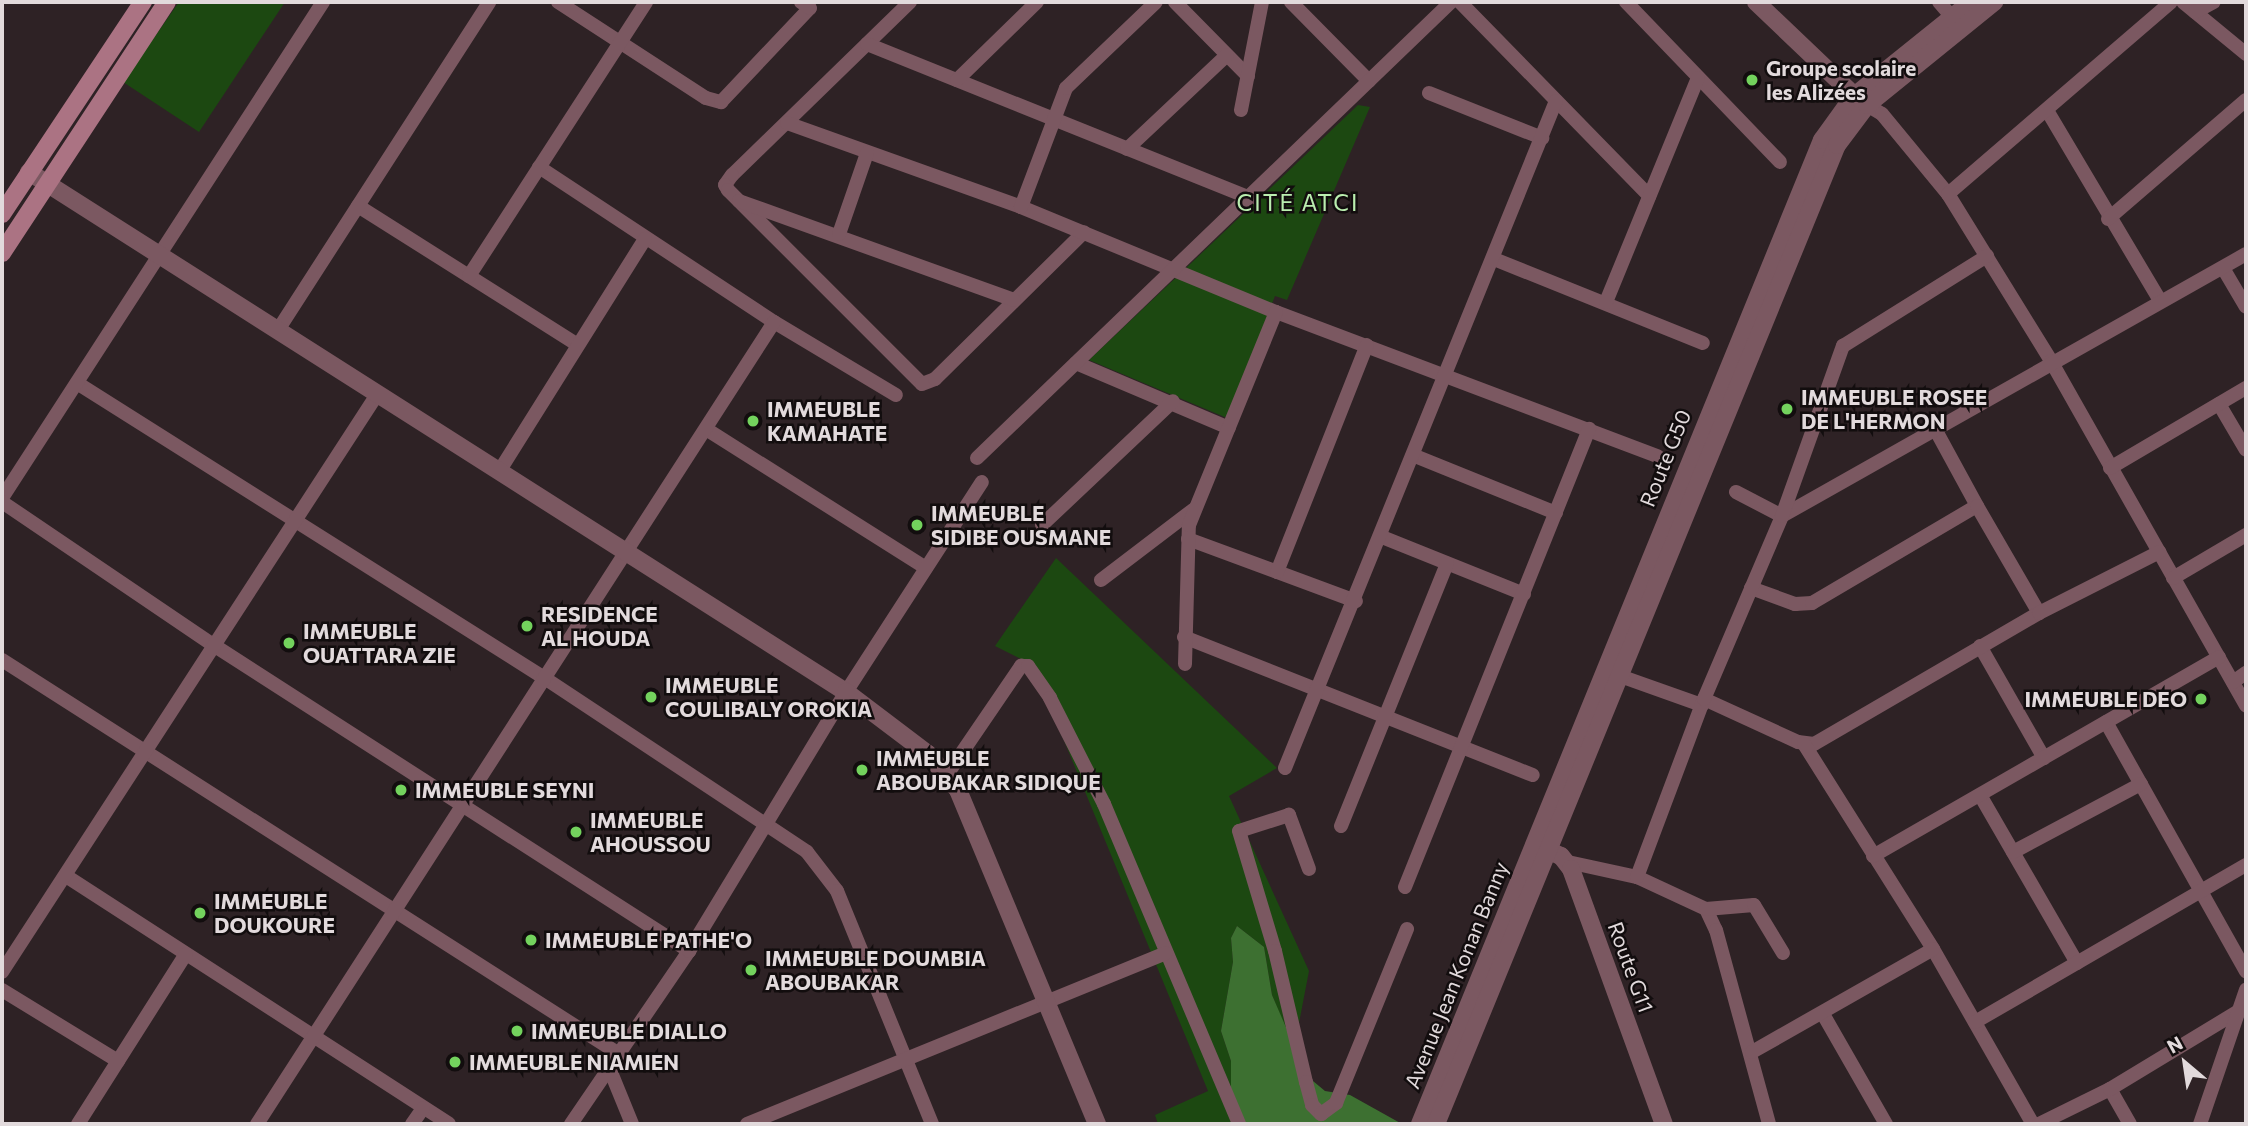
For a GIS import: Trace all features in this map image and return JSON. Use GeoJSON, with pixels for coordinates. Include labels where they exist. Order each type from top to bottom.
{"type":"FeatureCollection","features":[{"type":"Feature","properties":{"kind":"main road"},"geometry":{"type":"LineString","coordinates":[[2,214],[143,2]]}},
{"type":"Feature","properties":{"kind":"main road"},"geometry":{"type":"LineString","coordinates":[[2,253],[167,2]]}},
{"type":"Feature","properties":{"kind":"street"},"geometry":{"type":"LineString","coordinates":[[323,2],[2,500],[215,646],[688,951]]}},
{"type":"Feature","properties":{"kind":"street"},"geometry":{"type":"LineString","coordinates":[[278,330],[489,2]]}},
{"type":"Feature","properties":{"kind":"street"},"geometry":{"type":"LineString","coordinates":[[558,2],[706,98],[721,102],[810,8],[801,2]]}},
{"type":"Feature","properties":{"kind":"street"},"geometry":{"type":"LineString","coordinates":[[469,276],[646,2]]}},
{"type":"Feature","properties":{"kind":"street"},"geometry":{"type":"LineString","coordinates":[[910,2],[727,180],[726,187],[735,199],[922,384],[935,379],[1084,232]]}},
{"type":"Feature","properties":{"kind":"street"},"geometry":{"type":"LineString","coordinates":[[957,80],[1037,2]]}},
{"type":"Feature","properties":{"kind":"street"},"geometry":{"type":"LineString","coordinates":[[1021,207],[1051,118],[1071,82],[1156,2]]}},
{"type":"Feature","properties":{"kind":"street"},"geometry":{"type":"LineString","coordinates":[[1175,2],[1248,76]]}},
{"type":"Feature","properties":{"kind":"street"},"geometry":{"type":"LineString","coordinates":[[1241,110],[1262,2]]}},
{"type":"Feature","properties":{"kind":"street"},"geometry":{"type":"LineString","coordinates":[[1291,2],[1369,81]]}},
{"type":"Feature","properties":{"kind":"street"},"geometry":{"type":"LineString","coordinates":[[977,458],[1451,2]]}},
{"type":"Feature","properties":{"kind":"street"},"geometry":{"type":"LineString","coordinates":[[1460,2],[1649,196]]}},
{"type":"Feature","properties":{"kind":"street"},"geometry":{"type":"LineString","coordinates":[[1626,2],[1780,162]]}},
{"type":"Feature","properties":{"kind":"street"},"geometry":{"type":"LineString","coordinates":[[1756,2],[1860,101],[1890,122],[1948,194],[2051,361],[2246,706]]}},
{"type":"Feature","properties":{"kind":"street"},"geometry":{"type":"LineString","coordinates":[[1939,2],[1952,17]]}},
{"type":"Feature","properties":{"kind":"street"},"geometry":{"type":"LineString","coordinates":[[1860,101],[1971,2]]}},
{"type":"Feature","properties":{"kind":"street"},"geometry":{"type":"LineString","coordinates":[[1860,101],[1994,2]]}},
{"type":"Feature","properties":{"kind":"street"},"geometry":{"type":"LineString","coordinates":[[1948,194],[2048,112],[2171,2]]}},
{"type":"Feature","properties":{"kind":"street"},"geometry":{"type":"LineString","coordinates":[[2183,2],[2246,54]]}},
{"type":"Feature","properties":{"kind":"street"},"geometry":{"type":"LineString","coordinates":[[2195,12],[2214,2]]}},
{"type":"Feature","properties":{"kind":"street"},"geometry":{"type":"LineString","coordinates":[[867,44],[1250,198]]}},
{"type":"Feature","properties":{"kind":"street"},"geometry":{"type":"LineString","coordinates":[[1127,149],[1227,55]]}},
{"type":"Feature","properties":{"kind":"street"},"geometry":{"type":"LineString","coordinates":[[1606,302],[1698,78]]}},
{"type":"Feature","properties":{"kind":"street"},"geometry":{"type":"LineString","coordinates":[[1429,93],[1542,138]]}},
{"type":"Feature","properties":{"kind":"street"},"geometry":{"type":"LineString","coordinates":[[2108,219],[2246,100]]}},
{"type":"Feature","properties":{"kind":"street"},"geometry":{"type":"LineString","coordinates":[[1285,768],[1415,456],[1556,101]]}},
{"type":"Feature","properties":{"kind":"street","name":"Route G50"},"geometry":{"type":"LineString","coordinates":[[1540,846],[1620,677],[1814,199],[1860,101]]}},
{"type":"Feature","properties":{"kind":"street","name":"Route G50"},"geometry":{"type":"LineString","coordinates":[[1540,846],[1822,140],[1860,101]]}},
{"type":"Feature","properties":{"kind":"street"},"geometry":{"type":"LineString","coordinates":[[2048,112],[2108,219],[2160,301]]}},
{"type":"Feature","properties":{"kind":"street"},"geometry":{"type":"LineString","coordinates":[[787,123],[1021,207],[1276,312],[1447,374],[1658,456]]}},
{"type":"Feature","properties":{"kind":"street"},"geometry":{"type":"LineString","coordinates":[[839,233],[867,153]]}},
{"type":"Feature","properties":{"kind":"street"},"geometry":{"type":"LineString","coordinates":[[538,167],[774,322],[896,395]]}},
{"type":"Feature","properties":{"kind":"street"},"geometry":{"type":"LineString","coordinates":[[29,172],[846,692],[948,773],[1097,1124]]}},
{"type":"Feature","properties":{"kind":"street"},"geometry":{"type":"LineString","coordinates":[[735,199],[839,233],[1014,300]]}},
{"type":"Feature","properties":{"kind":"street"},"geometry":{"type":"LineString","coordinates":[[358,205],[576,344]]}},
{"type":"Feature","properties":{"kind":"street"},"geometry":{"type":"LineString","coordinates":[[500,470],[576,344],[645,239]]}},
{"type":"Feature","properties":{"kind":"street"},"geometry":{"type":"LineString","coordinates":[[1782,516],[1934,427],[2246,254]]}},
{"type":"Feature","properties":{"kind":"street"},"geometry":{"type":"LineString","coordinates":[[1637,877],[1703,702],[1782,516],[1846,342],[1987,256]]}},
{"type":"Feature","properties":{"kind":"street"},"geometry":{"type":"LineString","coordinates":[[1494,259],[1703,343]]}},
{"type":"Feature","properties":{"kind":"street"},"geometry":{"type":"LineString","coordinates":[[2223,268],[2246,307]]}},
{"type":"Feature","properties":{"kind":"street"},"geometry":{"type":"LineString","coordinates":[[1185,664],[1188,539],[1193,510],[1276,312]]}},
{"type":"Feature","properties":{"kind":"street"},"geometry":{"type":"LineString","coordinates":[[257,1124],[774,322]]}},
{"type":"Feature","properties":{"kind":"street"},"geometry":{"type":"LineString","coordinates":[[1277,572],[1367,345]]}},
{"type":"Feature","properties":{"kind":"street"},"geometry":{"type":"LineString","coordinates":[[1076,363],[1173,401],[1229,428]]}},
{"type":"Feature","properties":{"kind":"street"},"geometry":{"type":"LineString","coordinates":[[77,383],[545,679],[807,852],[830,879],[932,1124]]}},
{"type":"Feature","properties":{"kind":"street"},"geometry":{"type":"LineString","coordinates":[[2110,468],[2246,388]]}},
{"type":"Feature","properties":{"kind":"street"},"geometry":{"type":"LineString","coordinates":[[2,972],[378,393]]}},
{"type":"Feature","properties":{"kind":"street"},"geometry":{"type":"LineString","coordinates":[[1042,525],[1173,401]]}},
{"type":"Feature","properties":{"kind":"street"},"geometry":{"type":"LineString","coordinates":[[2219,404],[2246,450]]}},
{"type":"Feature","properties":{"kind":"street"},"geometry":{"type":"LineString","coordinates":[[1934,427],[2039,613]]}},
{"type":"Feature","properties":{"kind":"street"},"geometry":{"type":"LineString","coordinates":[[706,429],[926,568]]}},
{"type":"Feature","properties":{"kind":"street"},"geometry":{"type":"LineString","coordinates":[[1405,887],[1589,429]]}},
{"type":"Feature","properties":{"kind":"street"},"geometry":{"type":"LineString","coordinates":[[1415,456],[1556,513]]}},
{"type":"Feature","properties":{"kind":"street"},"geometry":{"type":"LineString","coordinates":[[571,1124],[688,951],[846,692],[982,482]]}},
{"type":"Feature","properties":{"kind":"street"},"geometry":{"type":"LineString","coordinates":[[1736,492],[1782,516]]}},
{"type":"Feature","properties":{"kind":"street"},"geometry":{"type":"LineString","coordinates":[[1751,588],[1796,604],[1812,603],[1977,506]]}},
{"type":"Feature","properties":{"kind":"street"},"geometry":{"type":"LineString","coordinates":[[1101,580],[1193,510]]}},
{"type":"Feature","properties":{"kind":"street"},"geometry":{"type":"LineString","coordinates":[[2173,578],[2246,535]]}},
{"type":"Feature","properties":{"kind":"street"},"geometry":{"type":"LineString","coordinates":[[1382,537],[1524,594]]}},
{"type":"Feature","properties":{"kind":"street"},"geometry":{"type":"LineString","coordinates":[[1188,539],[1356,601]]}},
{"type":"Feature","properties":{"kind":"street"},"geometry":{"type":"LineString","coordinates":[[1620,677],[1703,702],[1804,744],[1821,741],[2039,613],[2159,552]]}},
{"type":"Feature","properties":{"kind":"street"},"geometry":{"type":"LineString","coordinates":[[1341,826],[1447,564]]}},
{"type":"Feature","properties":{"kind":"street"},"geometry":{"type":"LineString","coordinates":[[1184,637],[1533,775]]}},
{"type":"Feature","properties":{"kind":"street"},"geometry":{"type":"LineString","coordinates":[[1980,646],[2044,758]]}},
{"type":"Feature","properties":{"kind":"street"},"geometry":{"type":"LineString","coordinates":[[1873,856],[2219,657]]}},
{"type":"Feature","properties":{"kind":"street"},"geometry":{"type":"LineString","coordinates":[[2,660],[619,1054]]}},
{"type":"Feature","properties":{"kind":"street"},"geometry":{"type":"LineString","coordinates":[[948,773],[1021,666],[1028,666],[1050,698],[1098,793],[1239,1124]]}},
{"type":"Feature","properties":{"kind":"street"},"geometry":{"type":"LineString","coordinates":[[2233,682],[2246,673]]}},
{"type":"Feature","properties":{"kind":"street"},"geometry":{"type":"LineString","coordinates":[[2106,722],[2246,971]]}},
{"type":"Feature","properties":{"kind":"street"},"geometry":{"type":"LineString","coordinates":[[1804,744],[1933,949],[2033,1124]]}},
{"type":"Feature","properties":{"kind":"street"},"geometry":{"type":"LineString","coordinates":[[2013,852],[2141,784]]}},
{"type":"Feature","properties":{"kind":"street"},"geometry":{"type":"LineString","coordinates":[[1980,795],[2077,963]]}},
{"type":"Feature","properties":{"kind":"street"},"geometry":{"type":"LineString","coordinates":[[1309,869],[1289,815],[1239,831],[1275,951],[1312,1105],[1323,1119],[1336,1103],[1407,929]]}},
{"type":"Feature","properties":{"kind":"street"},"geometry":{"type":"LineString","coordinates":[[1540,846],[1568,862],[1637,877],[1706,909],[1745,902],[1754,905],[1783,953]]}},
{"type":"Feature","properties":{"kind":"street","name":"Avenue Jean Konan Banny"},"geometry":{"type":"LineString","coordinates":[[1420,1124],[1540,846]]}},
{"type":"Feature","properties":{"kind":"street","name":"Avenue Jean Konan Banny"},"geometry":{"type":"LineString","coordinates":[[1436,1124],[1540,846]]}},
{"type":"Feature","properties":{"kind":"street","name":"Route G11"},"geometry":{"type":"LineString","coordinates":[[1568,862],[1664,1124]]}},
{"type":"Feature","properties":{"kind":"street"},"geometry":{"type":"LineString","coordinates":[[1975,1022],[2246,866]]}},
{"type":"Feature","properties":{"kind":"street"},"geometry":{"type":"LineString","coordinates":[[66,876],[450,1124]]}},
{"type":"Feature","properties":{"kind":"street"},"geometry":{"type":"LineString","coordinates":[[1706,909],[1752,1052],[1769,1124]]}},
{"type":"Feature","properties":{"kind":"street"},"geometry":{"type":"LineString","coordinates":[[1752,1052],[1933,949]]}},
{"type":"Feature","properties":{"kind":"street"},"geometry":{"type":"LineString","coordinates":[[747,1124],[905,1056],[1166,953]]}},
{"type":"Feature","properties":{"kind":"street"},"geometry":{"type":"LineString","coordinates":[[78,1124],[186,954]]}},
{"type":"Feature","properties":{"kind":"street"},"geometry":{"type":"LineString","coordinates":[[2,990],[118,1061]]}},
{"type":"Feature","properties":{"kind":"street"},"geometry":{"type":"LineString","coordinates":[[2200,1124],[2246,990]]}},
{"type":"Feature","properties":{"kind":"street"},"geometry":{"type":"LineString","coordinates":[[2039,1124],[2110,1089],[2239,1011]]}},
{"type":"Feature","properties":{"kind":"street"},"geometry":{"type":"LineString","coordinates":[[1823,1014],[1886,1124]]}},
{"type":"Feature","properties":{"kind":"street"},"geometry":{"type":"LineString","coordinates":[[610,1070],[632,1124]]}},
{"type":"Feature","properties":{"kind":"street"},"geometry":{"type":"LineString","coordinates":[[2110,1089],[2130,1124]]}},
{"type":"Feature","properties":{"kind":"street"},"geometry":{"type":"LineString","coordinates":[[412,1124],[423,1108]]}},
{"type":"Feature","properties":{"kind":"shaded area"},"geometry":{"type":"Polygon","coordinates":[[[179,2],[285,2],[199,132],[123,82],[179,2]]]}},
{"type":"Feature","properties":{"kind":"shaded area"},"geometry":{"type":"Polygon","coordinates":[[[1358,105],[1370,107],[1287,300],[1275,296],[1227,418],[1089,360],[1358,105]]]}},
{"type":"Feature","properties":{"kind":"shaded area"},"geometry":{"type":"Polygon","coordinates":[[[1056,558],[1277,768],[1229,796],[1309,971],[1294,1049],[1272,995],[1264,947],[1237,926],[1231,938],[1233,962],[1221,1031],[1231,1061],[1231,1124],[1158,1124],[1155,1115],[1208,1091],[1033,665],[995,646],[1056,558]]]}},
{"type":"Feature","properties":{"kind":"shaded area"},"geometry":{"type":"Polygon","coordinates":[[[1237,926],[1264,947],[1272,995],[1307,1076],[1325,1091],[1350,1095],[1402,1124],[1231,1124],[1231,1061],[1221,1031],[1233,962],[1231,938],[1237,926]]]}},
{"type":"Feature","properties":{"kind":"place","name":"Groupe scolaire les Alizées"},"geometry":{"type":"Point","coordinates":[1752,80]}},
{"type":"Feature","properties":{"kind":"place","name":"IMMEUBLE ROSEE DE L'HERMON"},"geometry":{"type":"Point","coordinates":[1787,409]}},
{"type":"Feature","properties":{"kind":"place","name":"IMMEUBLE KAMAHATE"},"geometry":{"type":"Point","coordinates":[753,421]}},
{"type":"Feature","properties":{"kind":"place","name":"IMMEUBLE SIDIBE OUSMANE"},"geometry":{"type":"Point","coordinates":[917,525]}},
{"type":"Feature","properties":{"kind":"place","name":"RESIDENCE AL HOUDA"},"geometry":{"type":"Point","coordinates":[527,626]}},
{"type":"Feature","properties":{"kind":"place","name":"IMMEUBLE OUATTARA ZIE"},"geometry":{"type":"Point","coordinates":[289,643]}},
{"type":"Feature","properties":{"kind":"place","name":"IMMEUBLE COULIBALY OROKIA"},"geometry":{"type":"Point","coordinates":[651,697]}},
{"type":"Feature","properties":{"kind":"place","name":"IMMEUBLE DEO"},"geometry":{"type":"Point","coordinates":[2201,699]}},
{"type":"Feature","properties":{"kind":"place","name":"IMMEUBLE ABOUBAKAR SIDIQUE"},"geometry":{"type":"Point","coordinates":[862,770]}},
{"type":"Feature","properties":{"kind":"place","name":"IMMEUBLE SEYNI"},"geometry":{"type":"Point","coordinates":[401,790]}},
{"type":"Feature","properties":{"kind":"place","name":"IMMEUBLE AHOUSSOU"},"geometry":{"type":"Point","coordinates":[576,832]}},
{"type":"Feature","properties":{"kind":"place","name":"IMMEUBLE DOUKOURE"},"geometry":{"type":"Point","coordinates":[200,913]}},
{"type":"Feature","properties":{"kind":"place","name":"IMMEUBLE PATHE'O"},"geometry":{"type":"Point","coordinates":[531,940]}},
{"type":"Feature","properties":{"kind":"place","name":"IMMEUBLE DOUMBIA ABOUBAKAR"},"geometry":{"type":"Point","coordinates":[751,970]}},
{"type":"Feature","properties":{"kind":"place","name":"IMMEUBLE DIALLO"},"geometry":{"type":"Point","coordinates":[517,1031]}},
{"type":"Feature","properties":{"kind":"place","name":"IMMEUBLE NIAMIEN"},"geometry":{"type":"Point","coordinates":[455,1062]}},
{"type":"Feature","properties":{"kind":"district","name":"CITÉ ATCI"},"geometry":{"type":"Point","coordinates":[1298,202]}}]}
